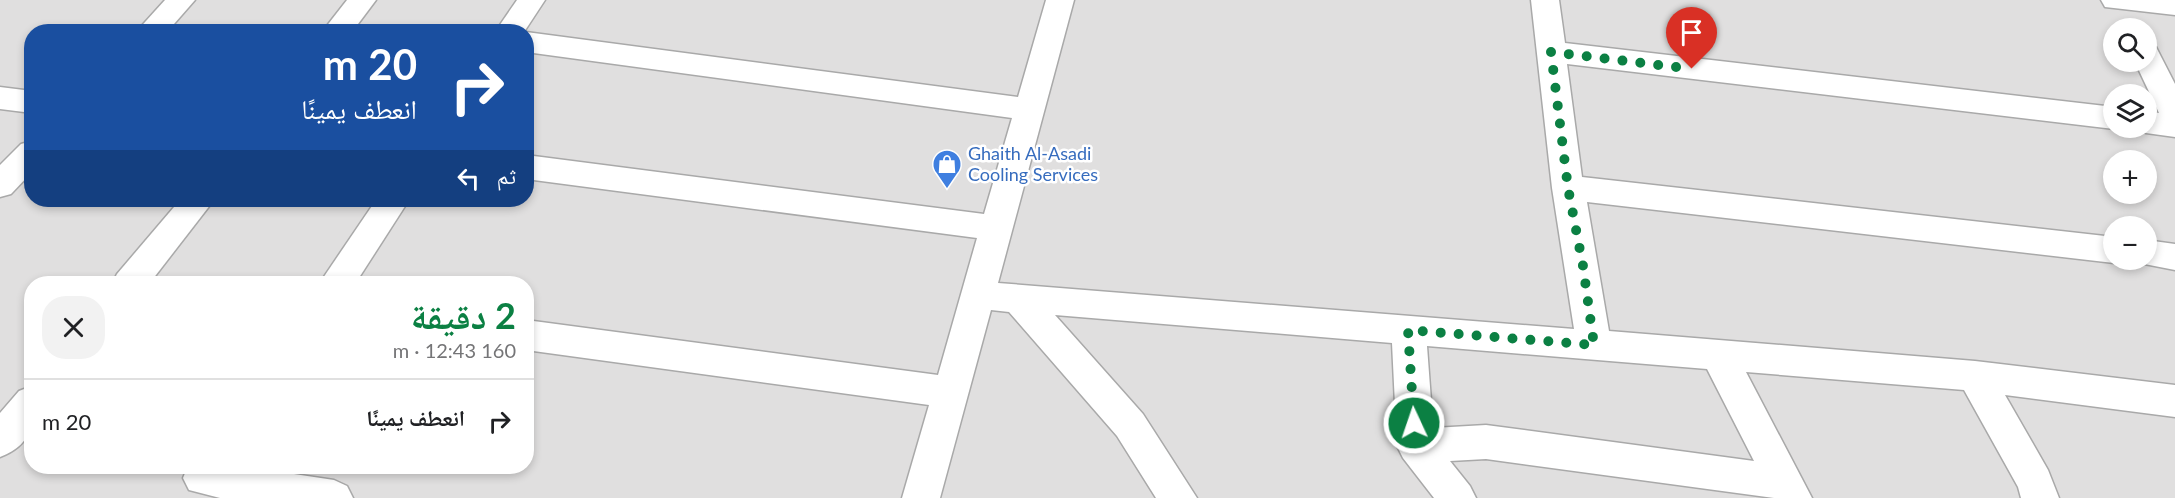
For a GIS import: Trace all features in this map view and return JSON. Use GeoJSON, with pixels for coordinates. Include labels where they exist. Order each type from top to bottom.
{"type":"FeatureCollection","features":[{"type":"Feature","properties":{"kind":"street"},"geometry":{"type":"LineString","coordinates":[[158,24],[181,0]]}},
{"type":"Feature","properties":{"kind":"street"},"geometry":{"type":"LineString","coordinates":[[342,24],[362,0]]}},
{"type":"Feature","properties":{"kind":"street"},"geometry":{"type":"LineString","coordinates":[[514,24],[531,0]]}},
{"type":"Feature","properties":{"kind":"street"},"geometry":{"type":"LineString","coordinates":[[921,498],[1060,0]]}},
{"type":"Feature","properties":{"kind":"street"},"geometry":{"type":"LineString","coordinates":[[1545,0],[1568,188],[1583,266],[1594,345]]}},
{"type":"Feature","properties":{"kind":"street"},"geometry":{"type":"LineString","coordinates":[[2115,0],[2175,6]]}},
{"type":"Feature","properties":{"kind":"street"},"geometry":{"type":"LineString","coordinates":[[2121,1],[2129,18]]}},
{"type":"Feature","properties":{"kind":"street"},"geometry":{"type":"LineString","coordinates":[[534,43],[1029,109]]}},
{"type":"Feature","properties":{"kind":"street"},"geometry":{"type":"LineString","coordinates":[[1551,52],[2103,117]]}},
{"type":"Feature","properties":{"kind":"street"},"geometry":{"type":"LineString","coordinates":[[2155,72],[2175,115]]}},
{"type":"Feature","properties":{"kind":"street"},"geometry":{"type":"LineString","coordinates":[[0,98],[24,101]]}},
{"type":"Feature","properties":{"kind":"street"},"geometry":{"type":"LineString","coordinates":[[2157,124],[2175,126]]}},
{"type":"Feature","properties":{"kind":"street"},"geometry":{"type":"LineString","coordinates":[[0,185],[24,160]]}},
{"type":"Feature","properties":{"kind":"street"},"geometry":{"type":"LineString","coordinates":[[534,168],[996,228]]}},
{"type":"Feature","properties":{"kind":"street"},"geometry":{"type":"LineString","coordinates":[[1568,188],[2103,249]]}},
{"type":"Feature","properties":{"kind":"street"},"geometry":{"type":"LineString","coordinates":[[136,276],[192,207]]}},
{"type":"Feature","properties":{"kind":"street"},"geometry":{"type":"LineString","coordinates":[[341,276],[388,207]]}},
{"type":"Feature","properties":{"kind":"street"},"geometry":{"type":"LineString","coordinates":[[2157,255],[2175,257]]}},
{"type":"Feature","properties":{"kind":"street"},"geometry":{"type":"LineString","coordinates":[[977,295],[1975,376],[2175,401]]}},
{"type":"Feature","properties":{"kind":"street"},"geometry":{"type":"LineString","coordinates":[[1018,298],[1130,425],[1178,498]]}},
{"type":"Feature","properties":{"kind":"street"},"geometry":{"type":"LineString","coordinates":[[1408,330],[1416,446],[1456,498]]}},
{"type":"Feature","properties":{"kind":"street"},"geometry":{"type":"LineString","coordinates":[[534,336],[950,392]]}},
{"type":"Feature","properties":{"kind":"street"},"geometry":{"type":"LineString","coordinates":[[1718,355],[1789,490]]}},
{"type":"Feature","properties":{"kind":"street"},"geometry":{"type":"LineString","coordinates":[[1975,376],[2035,482],[2040,498]]}},
{"type":"Feature","properties":{"kind":"street"},"geometry":{"type":"LineString","coordinates":[[0,440],[24,412]]}},
{"type":"Feature","properties":{"kind":"street"},"geometry":{"type":"LineString","coordinates":[[1416,446],[1486,442],[1789,490]]}},
{"type":"Feature","properties":{"kind":"street"},"geometry":{"type":"LineString","coordinates":[[200,481],[334,498]]}},
{"type":"Feature","properties":{"kind":"shaded area"},"geometry":{"type":"Polygon","coordinates":[[[0,0],[2175,0],[2175,498],[0,498],[0,0]]]}},
{"type":"Feature","properties":{"kind":"place","name":"Ghaith Al-Asadi Cooling Services"},"geometry":{"type":"Point","coordinates":[947,190]}},
{"type":"Feature","properties":{"kind":"route"},"geometry":{"type":"LineString","coordinates":[[1414,423],[1408,330],[1594,345],[1583,266],[1568,188],[1551,52],[1692,69]]}}]}
